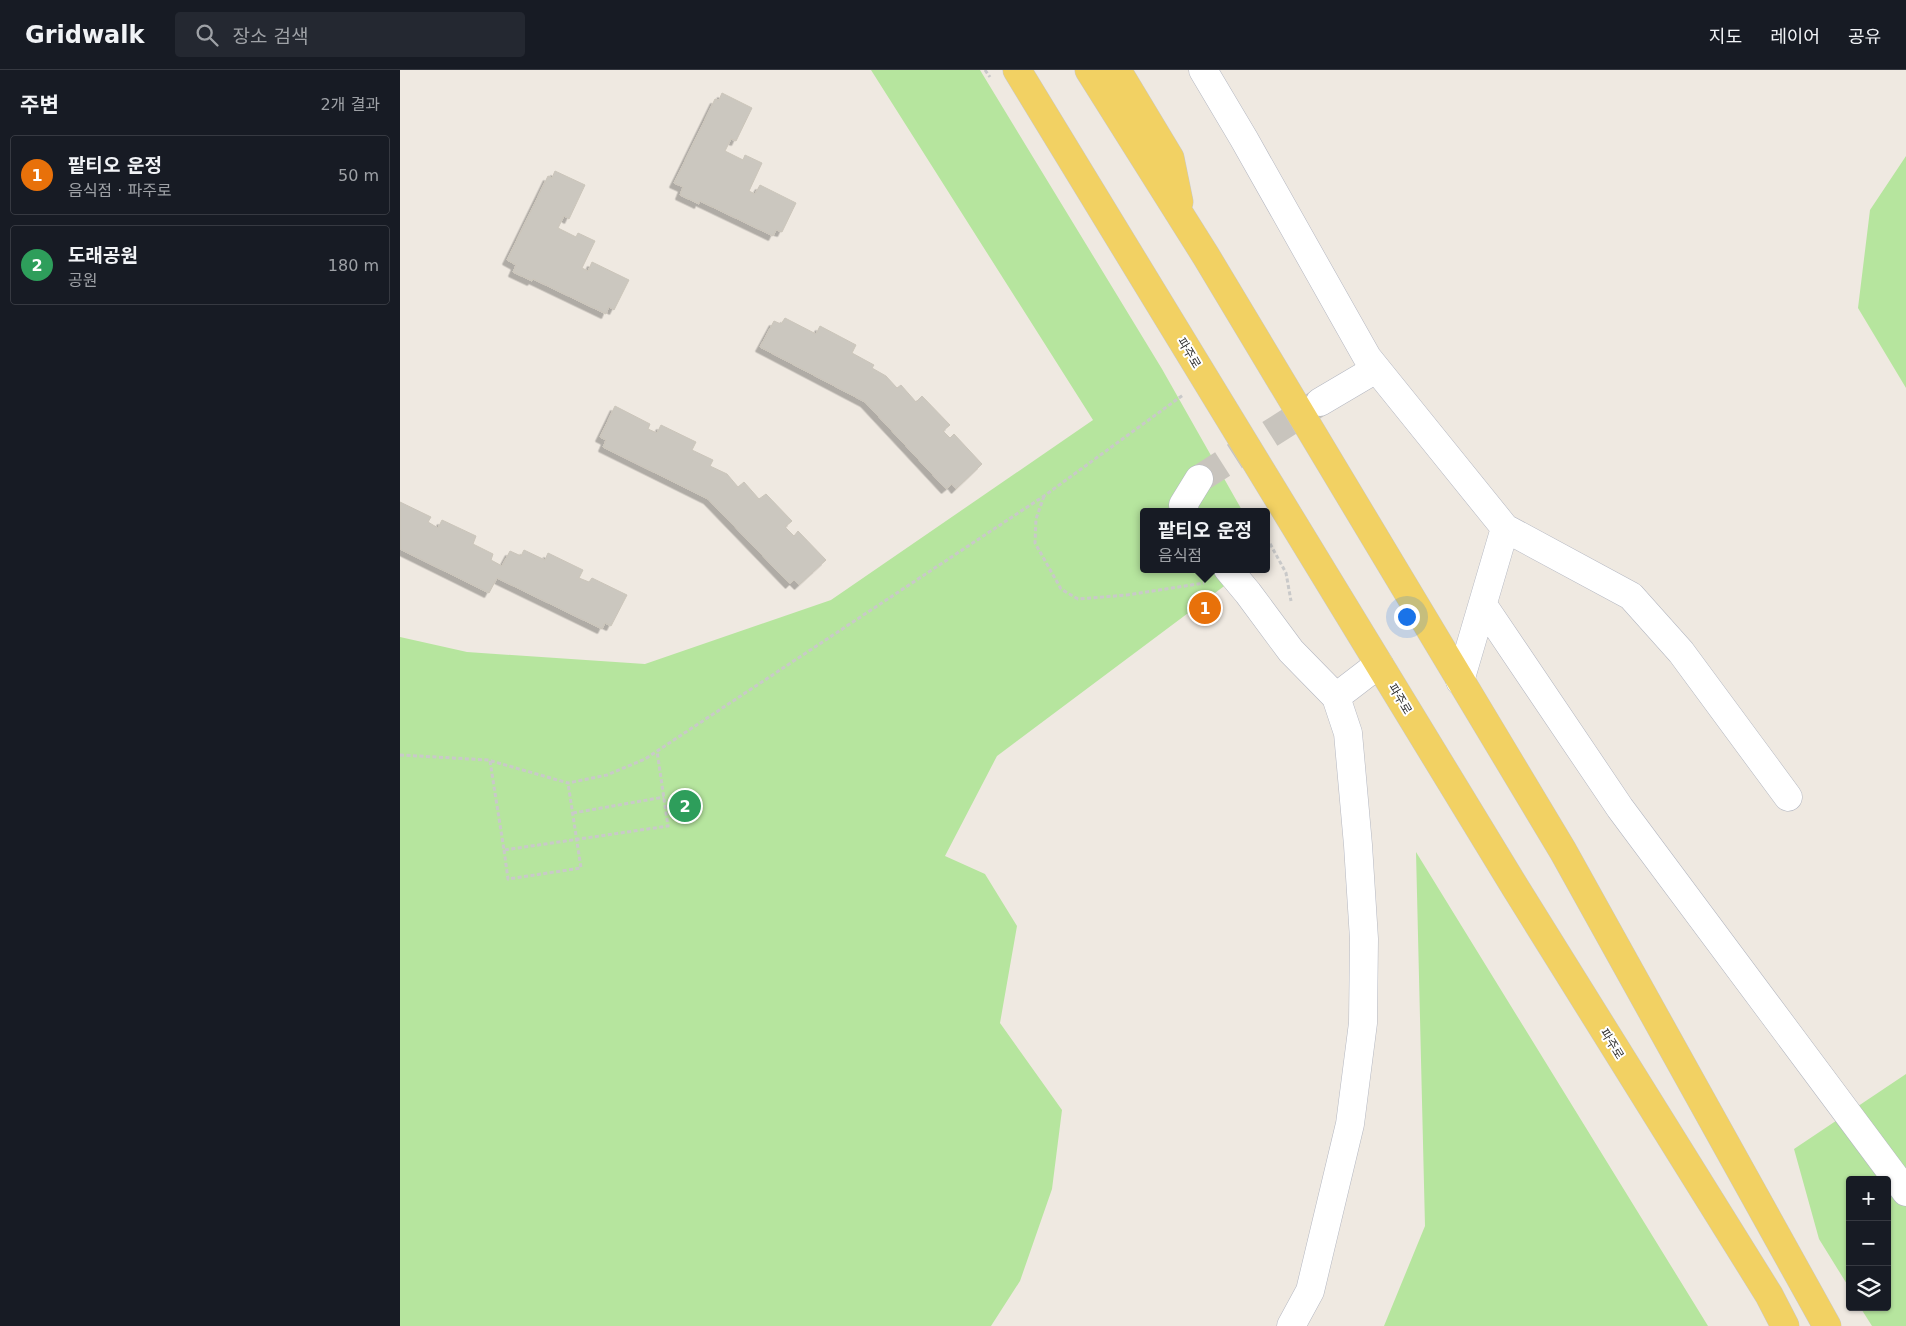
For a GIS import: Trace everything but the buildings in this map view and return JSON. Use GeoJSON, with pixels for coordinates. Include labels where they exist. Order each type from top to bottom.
{"type":"FeatureCollection","features":[{"type":"Feature","properties":{"kind":"main road","name":"파주로"},"geometry":{"type":"LineString","coordinates":[[1017,70],[1785,1326]]}},
{"type":"Feature","properties":{"kind":"main road"},"geometry":{"type":"LineString","coordinates":[[1089,70],[1183,221],[1563,851],[1828,1326]]}},
{"type":"Feature","properties":{"kind":"main road"},"geometry":{"type":"LineString","coordinates":[[1117,70],[1170,158],[1183,221]]}},
{"type":"Feature","properties":{"kind":"lane"},"geometry":{"type":"LineString","coordinates":[[1203,70],[1367,357],[1376,369],[1505,528],[1630,596],[1681,652],[1788,797]]}},
{"type":"Feature","properties":{"kind":"lane"},"geometry":{"type":"LineString","coordinates":[[1320,402],[1376,369]]}},
{"type":"Feature","properties":{"kind":"lane"},"geometry":{"type":"LineString","coordinates":[[1184,508],[1183,505],[1198,479]]}},
{"type":"Feature","properties":{"kind":"lane"},"geometry":{"type":"LineString","coordinates":[[1460,681],[1505,528]]}},
{"type":"Feature","properties":{"kind":"lane"},"geometry":{"type":"LineString","coordinates":[[1232,574],[1291,651],[1336,697],[1348,733],[1358,845],[1364,939],[1363,1023],[1350,1124],[1310,1291],[1291,1326]]}},
{"type":"Feature","properties":{"kind":"lane"},"geometry":{"type":"LineString","coordinates":[[1482,605],[1620,808],[1906,1192]]}},
{"type":"Feature","properties":{"kind":"lane"},"geometry":{"type":"LineString","coordinates":[[1336,697],[1379,664]]}},
{"type":"Feature","properties":{"kind":"path"},"geometry":{"type":"LineString","coordinates":[[400,755],[490,760],[568,782],[606,775],[645,759],[1044,496],[1187,392]]}},
{"type":"Feature","properties":{"kind":"path"},"geometry":{"type":"LineString","coordinates":[[1044,496],[1036,519],[1034,543],[1061,589],[1078,599],[1127,595],[1232,574]]}},
{"type":"Feature","properties":{"kind":"path"},"geometry":{"type":"LineString","coordinates":[[1270,544],[1286,573],[1292,607]]}},
{"type":"Feature","properties":{"kind":"path"},"geometry":{"type":"LineString","coordinates":[[504,850],[668,826],[657,751]]}},
{"type":"Feature","properties":{"kind":"path"},"geometry":{"type":"LineString","coordinates":[[490,760],[508,879],[581,868],[568,782]]}},
{"type":"Feature","properties":{"kind":"path"},"geometry":{"type":"LineString","coordinates":[[572,812],[664,797]]}},
{"type":"Feature","properties":{"kind":"green space"},"geometry":{"type":"Polygon","coordinates":[[[871,70],[980,70],[1162,369],[1241,508],[1140,508],[1140,573],[1242,573],[997,756],[945,856],[985,874],[1017,926],[1000,1023],[1062,1110],[1052,1189],[1020,1281],[991,1326],[400,1326],[400,637],[467,652],[645,664],[831,600],[1093,420],[871,70]]]}},
{"type":"Feature","properties":{"kind":"green space"},"geometry":{"type":"Polygon","coordinates":[[[1906,156],[1906,388],[1858,308],[1870,210],[1906,156]]]}},
{"type":"Feature","properties":{"kind":"green space"},"geometry":{"type":"Polygon","coordinates":[[[1416,852],[1708,1326],[1384,1326],[1425,1226],[1416,852]]]}},
{"type":"Feature","properties":{"kind":"green space"},"geometry":{"type":"Polygon","coordinates":[[[1906,1074],[1906,1326],[1872,1326],[1863,1311],[1891,1311],[1891,1176],[1846,1176],[1846,1283],[1819,1239],[1794,1149],[1906,1074]]]}},
{"type":"Feature","properties":{"kind":"tunnel"},"geometry":{"type":"LineString","coordinates":[[1199,479],[1320,402]]}},
{"type":"Feature","properties":{"kind":"place","name":"팥티오 운정"},"geometry":{"type":"Point","coordinates":[1205,608]}},
{"type":"Feature","properties":{"kind":"place","name":"도래공원"},"geometry":{"type":"Point","coordinates":[685,806]}}]}
